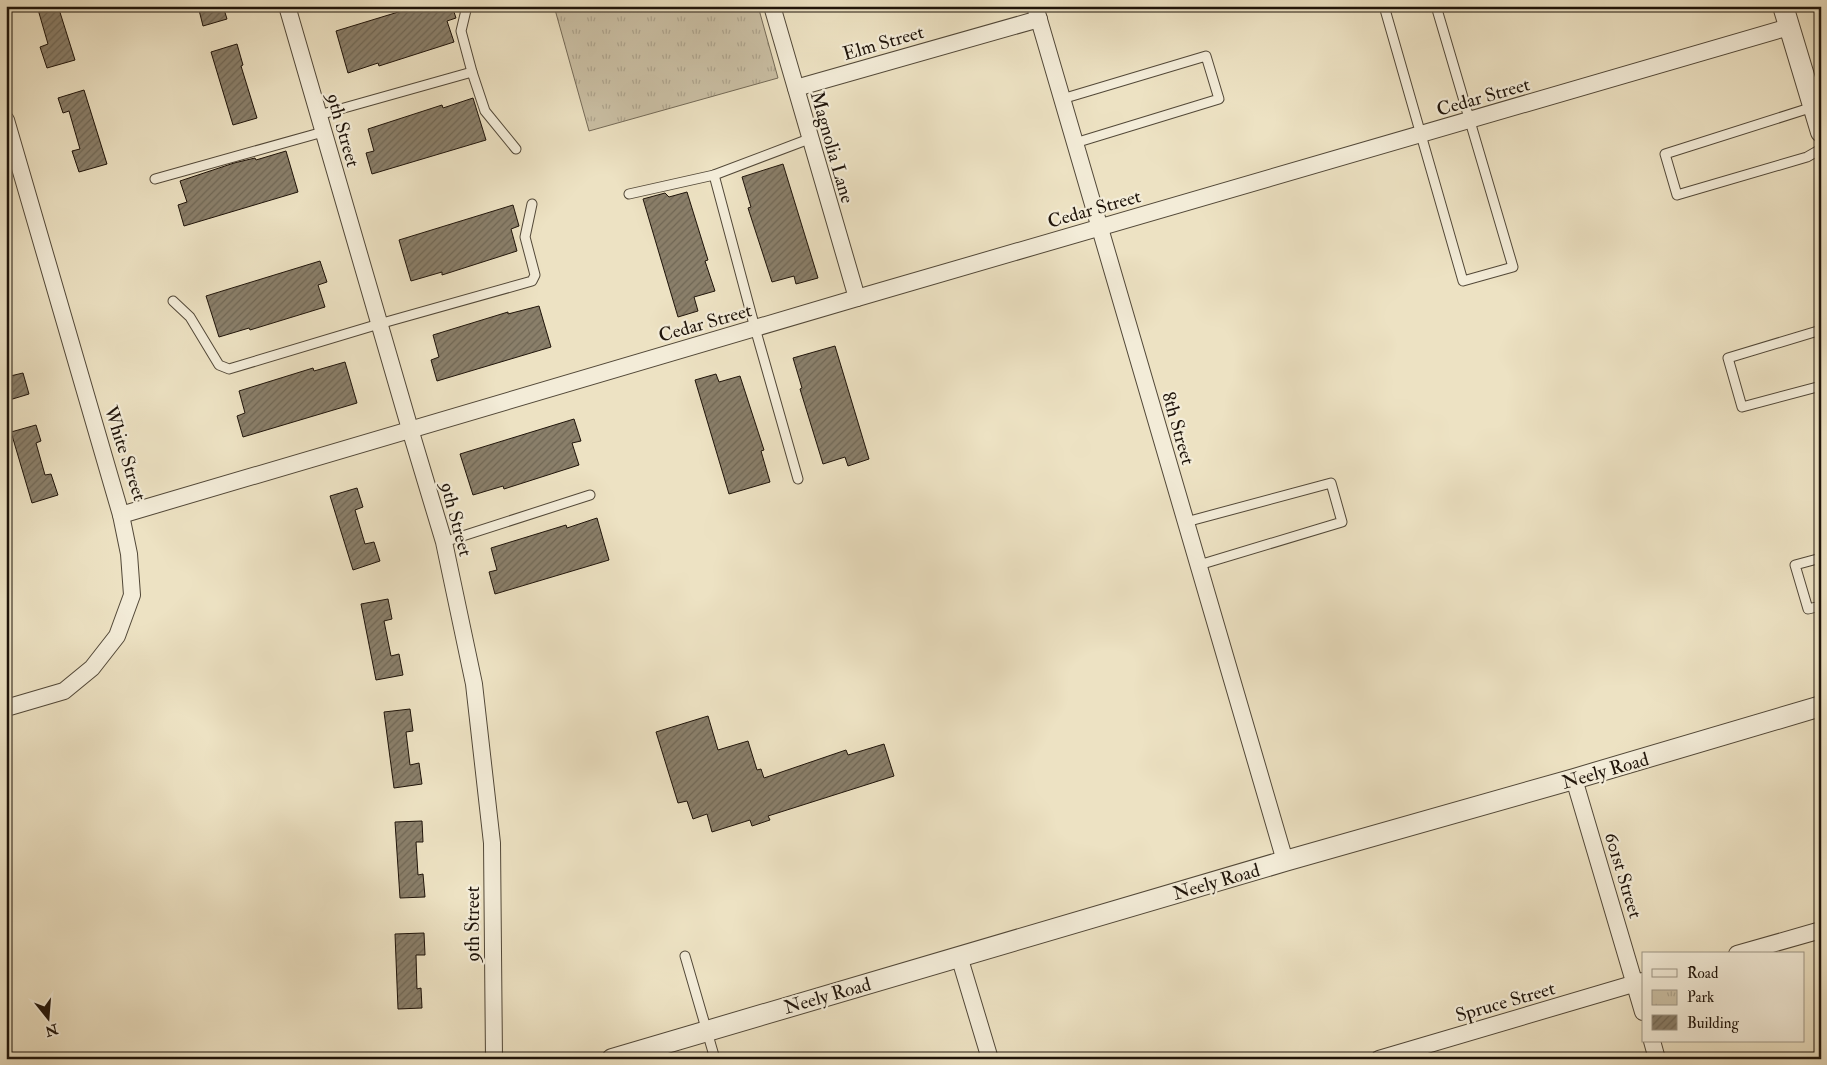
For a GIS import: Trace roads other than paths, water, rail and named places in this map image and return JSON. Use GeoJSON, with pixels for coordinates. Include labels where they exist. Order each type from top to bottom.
{"type":"FeatureCollection","features":[{"type":"Feature","properties":{"kind":"street","name":"9th Street"},"geometry":{"type":"LineString","coordinates":[[287,6],[444,542],[474,684],[492,843],[494,1059]]}},
{"type":"Feature","properties":{"kind":"street","name":"Magnolia Lane"},"geometry":{"type":"LineString","coordinates":[[772,6],[809,139],[857,298]]}},
{"type":"Feature","properties":{"kind":"street"},"geometry":{"type":"LineString","coordinates":[[1783,6],[1821,132]]}},
{"type":"Feature","properties":{"kind":"street","name":"Elm Street"},"geometry":{"type":"LineString","coordinates":[[796,88],[1037,12]]}},
{"type":"Feature","properties":{"kind":"street","name":"8th Street"},"geometry":{"type":"LineString","coordinates":[[1037,12],[1285,861]]}},
{"type":"Feature","properties":{"kind":"street","name":"Cedar Street"},"geometry":{"type":"LineString","coordinates":[[410,429],[1790,28]]}},
{"type":"Feature","properties":{"kind":"street","name":"White Street"},"geometry":{"type":"LineString","coordinates":[[6,120],[120,515],[410,429]]}},
{"type":"Feature","properties":{"kind":"street"},"geometry":{"type":"LineString","coordinates":[[6,708],[64,691],[92,668],[118,636],[132,595],[129,554],[120,515]]}},
{"type":"Feature","properties":{"kind":"street","name":"Neely Road"},"geometry":{"type":"LineString","coordinates":[[612,1059],[959,956],[1821,706]]}},
{"type":"Feature","properties":{"kind":"street","name":"601st Street"},"geometry":{"type":"LineString","coordinates":[[1574,779],[1639,982],[1642,1004]]}},
{"type":"Feature","properties":{"kind":"street"},"geometry":{"type":"LineString","coordinates":[[1744,952],[1821,930]]}},
{"type":"Feature","properties":{"kind":"street"},"geometry":{"type":"LineString","coordinates":[[959,956],[990,1059]]}},
{"type":"Feature","properties":{"kind":"street","name":"Spruce Street"},"geometry":{"type":"LineString","coordinates":[[1379,1059],[1639,982]]}},
{"type":"Feature","properties":{"kind":"street"},"geometry":{"type":"LineString","coordinates":[[1652,1042],[1657,1059]]}},
{"type":"Feature","properties":{"kind":"lane"},"geometry":{"type":"LineString","coordinates":[[467,6],[461,31],[485,111],[516,149]]}},
{"type":"Feature","properties":{"kind":"lane"},"geometry":{"type":"LineString","coordinates":[[1384,6],[1463,281],[1513,267],[1436,6]]}},
{"type":"Feature","properties":{"kind":"lane"},"geometry":{"type":"LineString","coordinates":[[1062,98],[1206,56],[1219,99],[1075,143]]}},
{"type":"Feature","properties":{"kind":"lane"},"geometry":{"type":"LineString","coordinates":[[319,115],[472,72]]}},
{"type":"Feature","properties":{"kind":"lane"},"geometry":{"type":"LineString","coordinates":[[1813,107],[1665,154],[1677,195],[1807,157],[1821,149]]}},
{"type":"Feature","properties":{"kind":"lane"},"geometry":{"type":"LineString","coordinates":[[155,179],[323,132]]}},
{"type":"Feature","properties":{"kind":"lane"},"geometry":{"type":"LineString","coordinates":[[629,194],[714,175],[809,139]]}},
{"type":"Feature","properties":{"kind":"lane"},"geometry":{"type":"LineString","coordinates":[[714,175],[798,479]]}},
{"type":"Feature","properties":{"kind":"lane"},"geometry":{"type":"LineString","coordinates":[[173,301],[190,317],[220,365],[229,369],[532,281],[535,275],[524,237],[532,204]]}},
{"type":"Feature","properties":{"kind":"lane"},"geometry":{"type":"LineString","coordinates":[[1821,330],[1728,358],[1742,407],[1821,386]]}},
{"type":"Feature","properties":{"kind":"lane"},"geometry":{"type":"LineString","coordinates":[[1186,522],[1331,483],[1342,522],[1200,565]]}},
{"type":"Feature","properties":{"kind":"lane"},"geometry":{"type":"LineString","coordinates":[[444,542],[590,495]]}},
{"type":"Feature","properties":{"kind":"lane"},"geometry":{"type":"LineString","coordinates":[[1821,558],[1795,565],[1808,609],[1821,606]]}},
{"type":"Feature","properties":{"kind":"lane"},"geometry":{"type":"LineString","coordinates":[[685,956],[715,1059]]}}]}
